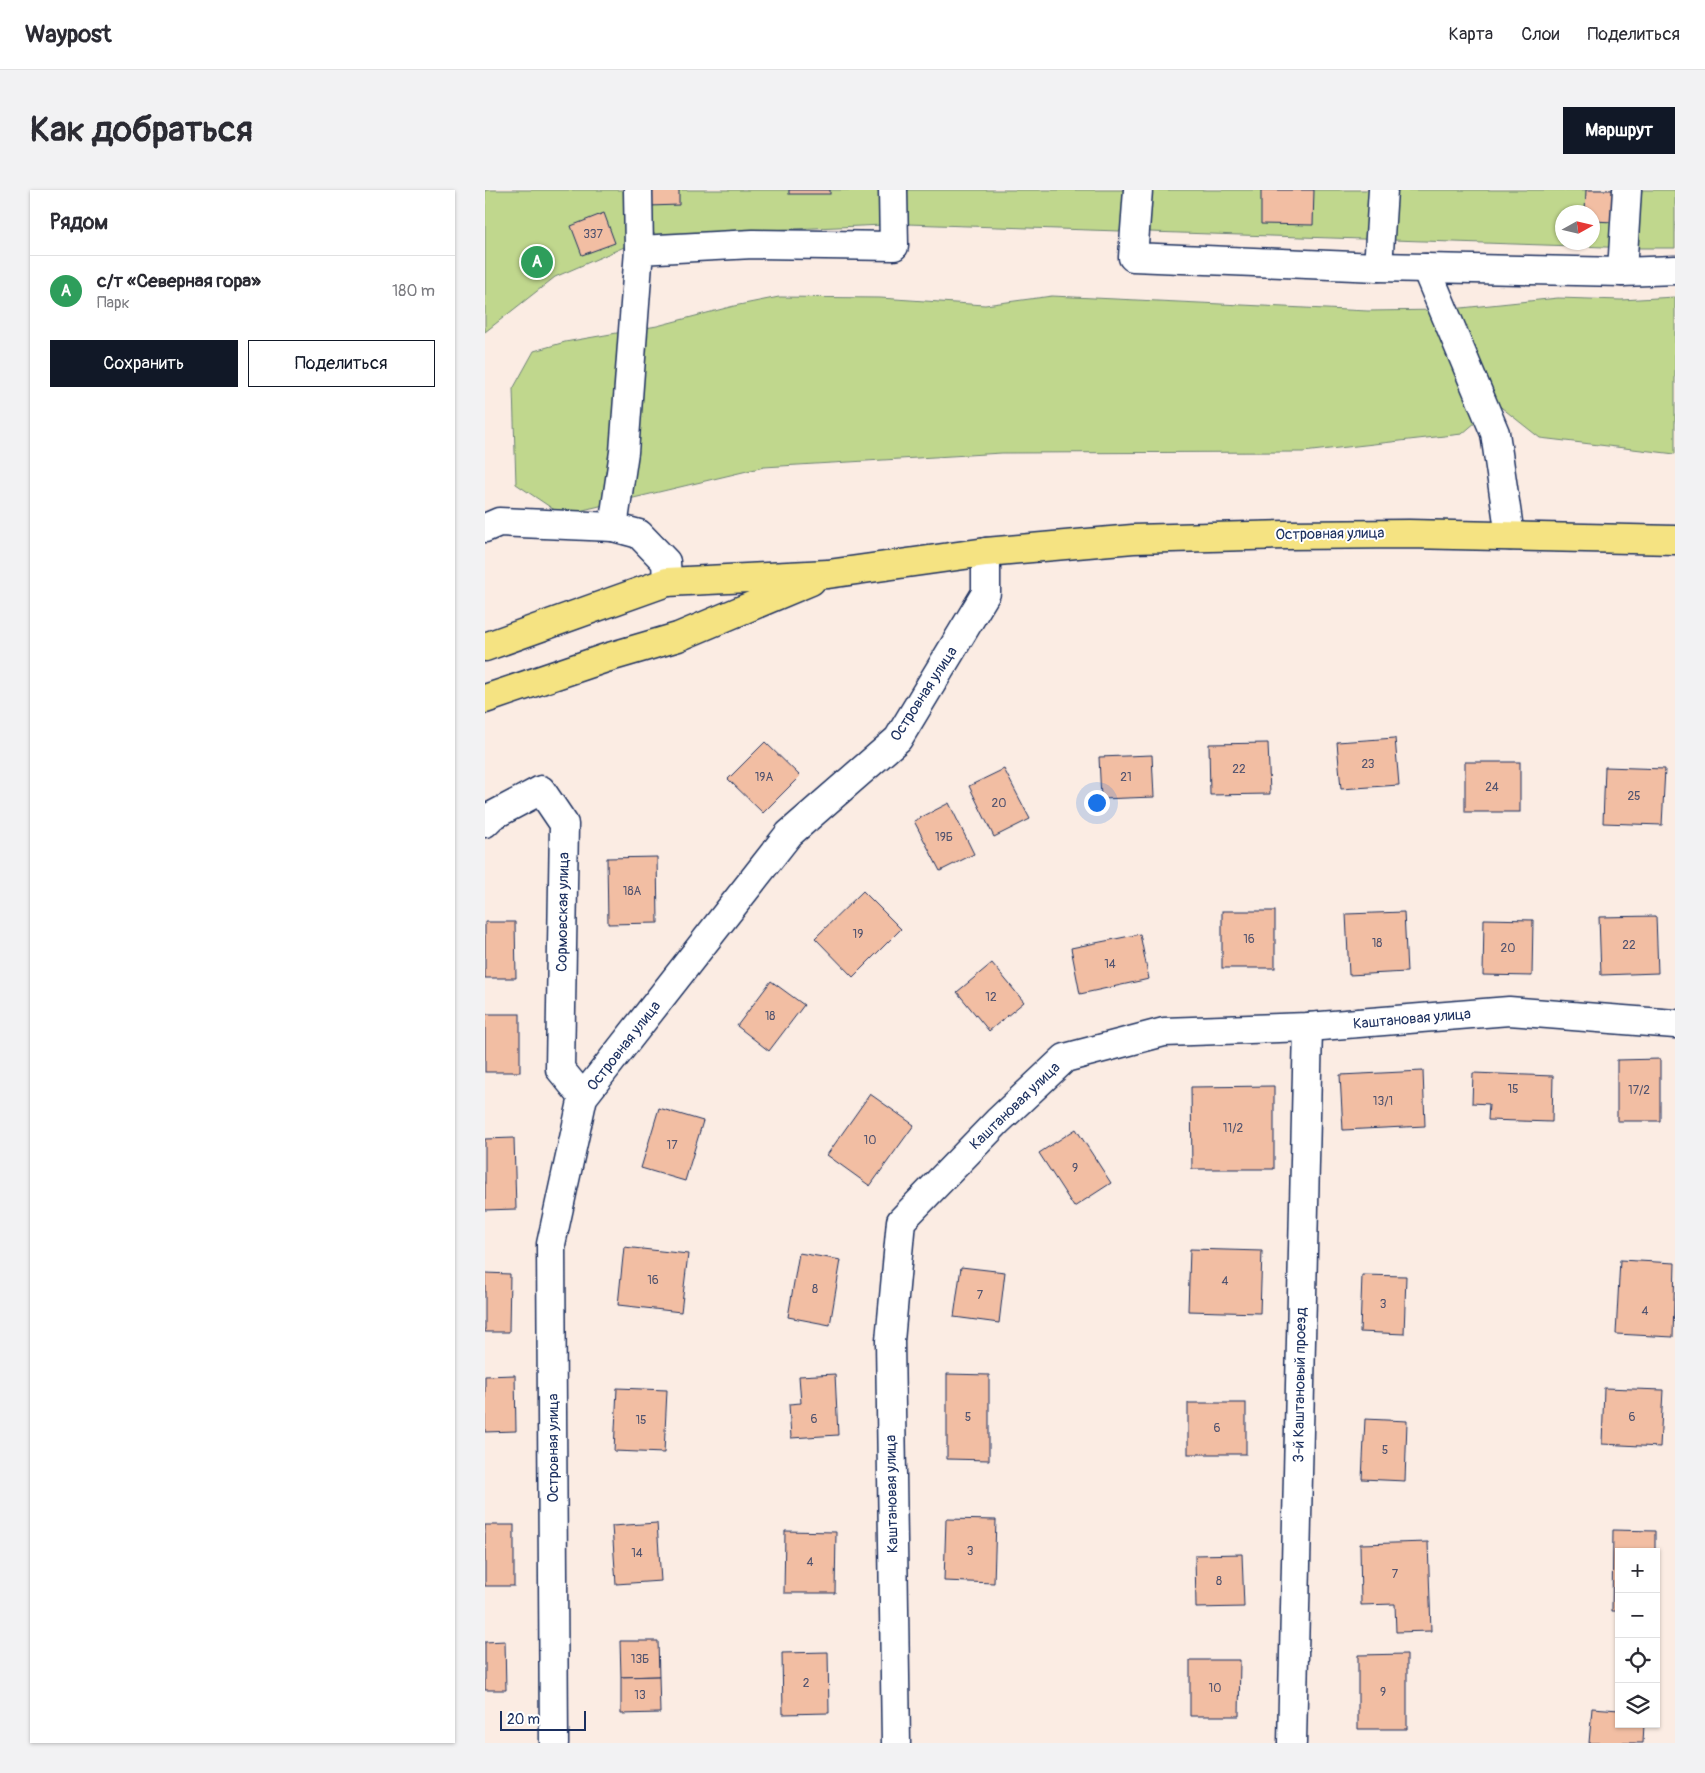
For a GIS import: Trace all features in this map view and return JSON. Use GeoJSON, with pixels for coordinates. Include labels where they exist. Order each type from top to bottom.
{"type":"FeatureCollection","features":[{"type":"Feature","properties":{"kind":"main road","name":"Островная улица"},"geometry":{"type":"LineString","coordinates":[[485,647],[667,582],[828,574],[986,552],[1133,539],[1286,534],[1399,534],[1675,540]]}},
{"type":"Feature","properties":{"kind":"main road","name":"Островная улица"},"geometry":{"type":"LineString","coordinates":[[485,699],[678,636],[828,574]]}},
{"type":"Feature","properties":{"kind":"street"},"geometry":{"type":"LineString","coordinates":[[613,527],[624,452],[639,250],[638,190]]}},
{"type":"Feature","properties":{"kind":"street"},"geometry":{"type":"LineString","coordinates":[[639,250],[753,244],[894,246],[893,190]]}},
{"type":"Feature","properties":{"kind":"street"},"geometry":{"type":"LineString","coordinates":[[1138,190],[1133,256],[1378,267],[1623,272],[1675,270]]}},
{"type":"Feature","properties":{"kind":"street"},"geometry":{"type":"LineString","coordinates":[[1378,267],[1383,190]]}},
{"type":"Feature","properties":{"kind":"street"},"geometry":{"type":"LineString","coordinates":[[1623,272],[1627,190]]}},
{"type":"Feature","properties":{"kind":"street"},"geometry":{"type":"LineString","coordinates":[[1426,268],[1495,433],[1509,536]]}},
{"type":"Feature","properties":{"kind":"street"},"geometry":{"type":"LineString","coordinates":[[485,528],[499,522],[613,527],[639,534],[665,562],[667,582]]}},
{"type":"Feature","properties":{"kind":"street","name":"Островная улица"},"geometry":{"type":"LineString","coordinates":[[554,1743],[551,1244],[583,1097],[789,834],[898,739],[986,593],[986,552]]}},
{"type":"Feature","properties":{"kind":"street","name":"Сормовская улица"},"geometry":{"type":"LineString","coordinates":[[485,823],[492,816],[541,790],[564,824],[561,1069],[583,1097]]}},
{"type":"Feature","properties":{"kind":"street","name":"Каштановая улица"},"geometry":{"type":"LineString","coordinates":[[896,1743],[890,1341],[901,1221],[998,1121],[1065,1058],[1164,1032],[1308,1027],[1509,1011],[1675,1024]]}},
{"type":"Feature","properties":{"kind":"street","name":"3-й Каштановый проезд"},"geometry":{"type":"LineString","coordinates":[[1292,1743],[1308,1027]]}},
{"type":"Feature","properties":{"kind":"green space"},"geometry":{"type":"Polygon","coordinates":[[[485,190],[1675,190],[1675,248],[1600,247],[1600,205],[1555,205],[1555,245],[907,224],[652,235],[555,277],[485,332],[485,190]]]}},
{"type":"Feature","properties":{"kind":"green space"},"geometry":{"type":"Polygon","coordinates":[[[1052,296],[1368,311],[1442,310],[1558,298],[1621,300],[1675,297],[1675,454],[1540,438],[1497,404],[1462,434],[1303,452],[1002,453],[764,467],[562,515],[516,484],[513,389],[534,351],[565,342],[657,326],[734,306],[779,297],[880,298],[985,305],[1052,296]]]}},
{"type":"Feature","properties":{"kind":"building"},"geometry":{"type":"Polygon","coordinates":[[[649,190],[679,190],[679,205],[649,206],[649,190]]]}},
{"type":"Feature","properties":{"kind":"building"},"geometry":{"type":"Polygon","coordinates":[[[789,190],[830,190],[830,194],[789,194],[789,190]]]}},
{"type":"Feature","properties":{"kind":"building"},"geometry":{"type":"Polygon","coordinates":[[[1261,190],[1314,190],[1313,225],[1261,224],[1261,190]]]}},
{"type":"Feature","properties":{"kind":"building"},"geometry":{"type":"Polygon","coordinates":[[[1586,190],[1616,190],[1614,222],[1600,221],[1600,205],[1585,205],[1586,190]]]}},
{"type":"Feature","properties":{"kind":"building"},"geometry":{"type":"Polygon","coordinates":[[[604,213],[615,243],[582,255],[571,226],[604,213]]]}},
{"type":"Feature","properties":{"kind":"building"},"geometry":{"type":"Polygon","coordinates":[[[1395,738],[1399,785],[1341,789],[1337,742],[1395,738]]]}},
{"type":"Feature","properties":{"kind":"building"},"geometry":{"type":"Polygon","coordinates":[[[765,742],[800,776],[763,813],[728,779],[765,742]]]}},
{"type":"Feature","properties":{"kind":"building"},"geometry":{"type":"Polygon","coordinates":[[[1268,743],[1270,794],[1210,795],[1209,744],[1268,743]]]}},
{"type":"Feature","properties":{"kind":"building"},"geometry":{"type":"Polygon","coordinates":[[[1152,755],[1154,797],[1101,799],[1099,757],[1152,755]]]}},
{"type":"Feature","properties":{"kind":"building"},"geometry":{"type":"Polygon","coordinates":[[[1465,762],[1520,762],[1520,812],[1465,812],[1465,762]]]}},
{"type":"Feature","properties":{"kind":"building"},"geometry":{"type":"Polygon","coordinates":[[[1605,767],[1665,769],[1662,825],[1603,823],[1605,767]]]}},
{"type":"Feature","properties":{"kind":"building"},"geometry":{"type":"Polygon","coordinates":[[[1004,769],[1030,819],[994,837],[969,786],[1004,769]]]}},
{"type":"Feature","properties":{"kind":"building"},"geometry":{"type":"Polygon","coordinates":[[[949,803],[974,854],[940,871],[914,821],[949,803]]]}},
{"type":"Feature","properties":{"kind":"building"},"geometry":{"type":"Polygon","coordinates":[[[657,857],[658,923],[608,924],[607,858],[657,857]]]}},
{"type":"Feature","properties":{"kind":"building"},"geometry":{"type":"Polygon","coordinates":[[[863,891],[901,929],[853,977],[815,938],[863,891]]]}},
{"type":"Feature","properties":{"kind":"building"},"geometry":{"type":"Polygon","coordinates":[[[1222,911],[1275,911],[1275,968],[1222,968],[1222,911]]]}},
{"type":"Feature","properties":{"kind":"building"},"geometry":{"type":"Polygon","coordinates":[[[1404,912],[1407,972],[1349,975],[1346,914],[1404,912]]]}},
{"type":"Feature","properties":{"kind":"building"},"geometry":{"type":"Polygon","coordinates":[[[1656,916],[1658,973],[1601,975],[1599,917],[1656,916]]]}},
{"type":"Feature","properties":{"kind":"building"},"geometry":{"type":"Polygon","coordinates":[[[1484,919],[1533,920],[1532,976],[1483,975],[1484,919]]]}},
{"type":"Feature","properties":{"kind":"building"},"geometry":{"type":"Polygon","coordinates":[[[485,922],[515,922],[516,978],[485,978],[485,922]]]}},
{"type":"Feature","properties":{"kind":"building"},"geometry":{"type":"Polygon","coordinates":[[[1140,934],[1149,979],[1080,994],[1071,948],[1140,934]]]}},
{"type":"Feature","properties":{"kind":"building"},"geometry":{"type":"Polygon","coordinates":[[[992,963],[1024,1002],[989,1031],[957,992],[992,963]]]}},
{"type":"Feature","properties":{"kind":"building"},"geometry":{"type":"Polygon","coordinates":[[[771,981],[804,1005],[769,1051],[737,1026],[771,981]]]}},
{"type":"Feature","properties":{"kind":"building"},"geometry":{"type":"Polygon","coordinates":[[[485,1014],[520,1014],[520,1072],[485,1072],[485,1014]]]}},
{"type":"Feature","properties":{"kind":"building"},"geometry":{"type":"Polygon","coordinates":[[[1660,1059],[1660,1121],[1617,1121],[1617,1060],[1660,1059]]]}},
{"type":"Feature","properties":{"kind":"building"},"geometry":{"type":"Polygon","coordinates":[[[1423,1071],[1425,1126],[1343,1130],[1340,1075],[1423,1071]]]}},
{"type":"Feature","properties":{"kind":"building"},"geometry":{"type":"Polygon","coordinates":[[[1473,1073],[1553,1076],[1552,1122],[1488,1120],[1489,1104],[1472,1103],[1473,1073]]]}},
{"type":"Feature","properties":{"kind":"building"},"geometry":{"type":"Polygon","coordinates":[[[1274,1086],[1274,1169],[1192,1169],[1191,1087],[1274,1086]]]}},
{"type":"Feature","properties":{"kind":"building"},"geometry":{"type":"Polygon","coordinates":[[[870,1094],[914,1125],[870,1186],[827,1155],[870,1094]]]}},
{"type":"Feature","properties":{"kind":"building"},"geometry":{"type":"Polygon","coordinates":[[[659,1108],[703,1121],[685,1181],[641,1168],[659,1108]]]}},
{"type":"Feature","properties":{"kind":"building"},"geometry":{"type":"Polygon","coordinates":[[[1076,1129],[1111,1183],[1074,1207],[1039,1153],[1076,1129]]]}},
{"type":"Feature","properties":{"kind":"building"},"geometry":{"type":"Polygon","coordinates":[[[514,1138],[516,1209],[485,1210],[485,1139],[514,1138]]]}},
{"type":"Feature","properties":{"kind":"building"},"geometry":{"type":"Polygon","coordinates":[[[624,1247],[688,1254],[681,1312],[618,1305],[624,1247]]]}},
{"type":"Feature","properties":{"kind":"building"},"geometry":{"type":"Polygon","coordinates":[[[1190,1249],[1262,1251],[1260,1313],[1188,1311],[1190,1249]]]}},
{"type":"Feature","properties":{"kind":"building"},"geometry":{"type":"Polygon","coordinates":[[[799,1253],[841,1260],[830,1325],[788,1317],[799,1253]]]}},
{"type":"Feature","properties":{"kind":"building"},"geometry":{"type":"Polygon","coordinates":[[[1620,1260],[1675,1263],[1673,1337],[1616,1334],[1620,1260]]]}},
{"type":"Feature","properties":{"kind":"building"},"geometry":{"type":"Polygon","coordinates":[[[961,1267],[1005,1272],[999,1323],[954,1317],[961,1267]]]}},
{"type":"Feature","properties":{"kind":"building"},"geometry":{"type":"Polygon","coordinates":[[[485,1273],[510,1274],[509,1332],[485,1332],[485,1273]]]}},
{"type":"Feature","properties":{"kind":"building"},"geometry":{"type":"Polygon","coordinates":[[[1362,1275],[1406,1276],[1404,1334],[1360,1332],[1362,1275]]]}},
{"type":"Feature","properties":{"kind":"building"},"geometry":{"type":"Polygon","coordinates":[[[835,1374],[838,1435],[791,1438],[789,1404],[801,1403],[799,1376],[835,1374]]]}},
{"type":"Feature","properties":{"kind":"building"},"geometry":{"type":"Polygon","coordinates":[[[947,1374],[989,1375],[989,1460],[947,1459],[947,1374]]]}},
{"type":"Feature","properties":{"kind":"building"},"geometry":{"type":"Polygon","coordinates":[[[515,1375],[516,1431],[485,1432],[485,1376],[515,1375]]]}},
{"type":"Feature","properties":{"kind":"building"},"geometry":{"type":"Polygon","coordinates":[[[617,1388],[667,1390],[664,1453],[614,1451],[617,1388]]]}},
{"type":"Feature","properties":{"kind":"building"},"geometry":{"type":"Polygon","coordinates":[[[1604,1388],[1663,1390],[1660,1447],[1602,1444],[1604,1388]]]}},
{"type":"Feature","properties":{"kind":"building"},"geometry":{"type":"Polygon","coordinates":[[[1188,1403],[1246,1403],[1246,1454],[1188,1454],[1188,1403]]]}},
{"type":"Feature","properties":{"kind":"building"},"geometry":{"type":"Polygon","coordinates":[[[1365,1419],[1407,1421],[1405,1481],[1362,1479],[1365,1419]]]}},
{"type":"Feature","properties":{"kind":"building"},"geometry":{"type":"Polygon","coordinates":[[[946,1519],[996,1520],[994,1583],[944,1581],[946,1519]]]}},
{"type":"Feature","properties":{"kind":"building"},"geometry":{"type":"Polygon","coordinates":[[[657,1523],[661,1581],[616,1584],[612,1526],[657,1523]]]}},
{"type":"Feature","properties":{"kind":"building"},"geometry":{"type":"Polygon","coordinates":[[[485,1525],[514,1525],[514,1586],[485,1586],[485,1525]]]}},
{"type":"Feature","properties":{"kind":"building"},"geometry":{"type":"Polygon","coordinates":[[[1613,1530],[1655,1531],[1655,1548],[1615,1548],[1615,1611],[1612,1611],[1613,1530]]]}},
{"type":"Feature","properties":{"kind":"building"},"geometry":{"type":"Polygon","coordinates":[[[785,1531],[836,1532],[835,1593],[784,1593],[785,1531]]]}},
{"type":"Feature","properties":{"kind":"building"},"geometry":{"type":"Polygon","coordinates":[[[1428,1542],[1431,1631],[1396,1632],[1395,1604],[1361,1605],[1360,1544],[1428,1542]]]}},
{"type":"Feature","properties":{"kind":"building"},"geometry":{"type":"Polygon","coordinates":[[[1242,1554],[1244,1607],[1196,1608],[1195,1555],[1242,1554]]]}},
{"type":"Feature","properties":{"kind":"building"},"geometry":{"type":"Polygon","coordinates":[[[505,1641],[506,1690],[485,1690],[485,1642],[505,1641]]]}},
{"type":"Feature","properties":{"kind":"building"},"geometry":{"type":"Polygon","coordinates":[[[620,1641],[658,1641],[659,1676],[621,1677],[620,1641]]]}},
{"type":"Feature","properties":{"kind":"building"},"geometry":{"type":"Polygon","coordinates":[[[828,1652],[829,1713],[783,1714],[782,1653],[828,1652]]]}},
{"type":"Feature","properties":{"kind":"building"},"geometry":{"type":"Polygon","coordinates":[[[1407,1654],[1407,1729],[1358,1729],[1358,1655],[1407,1654]]]}},
{"type":"Feature","properties":{"kind":"building"},"geometry":{"type":"Polygon","coordinates":[[[1190,1660],[1240,1660],[1239,1716],[1190,1716],[1190,1660]]]}},
{"type":"Feature","properties":{"kind":"building"},"geometry":{"type":"Polygon","coordinates":[[[659,1676],[660,1713],[621,1714],[621,1677],[659,1676]]]}},
{"type":"Feature","properties":{"kind":"building"},"geometry":{"type":"Polygon","coordinates":[[[1592,1708],[1615,1710],[1615,1728],[1644,1728],[1643,1743],[1589,1743],[1592,1708]]]}},
{"type":"Feature","properties":{"kind":"place","name":"с/т «Северная гора»"},"geometry":{"type":"Point","coordinates":[537,262]}}]}
